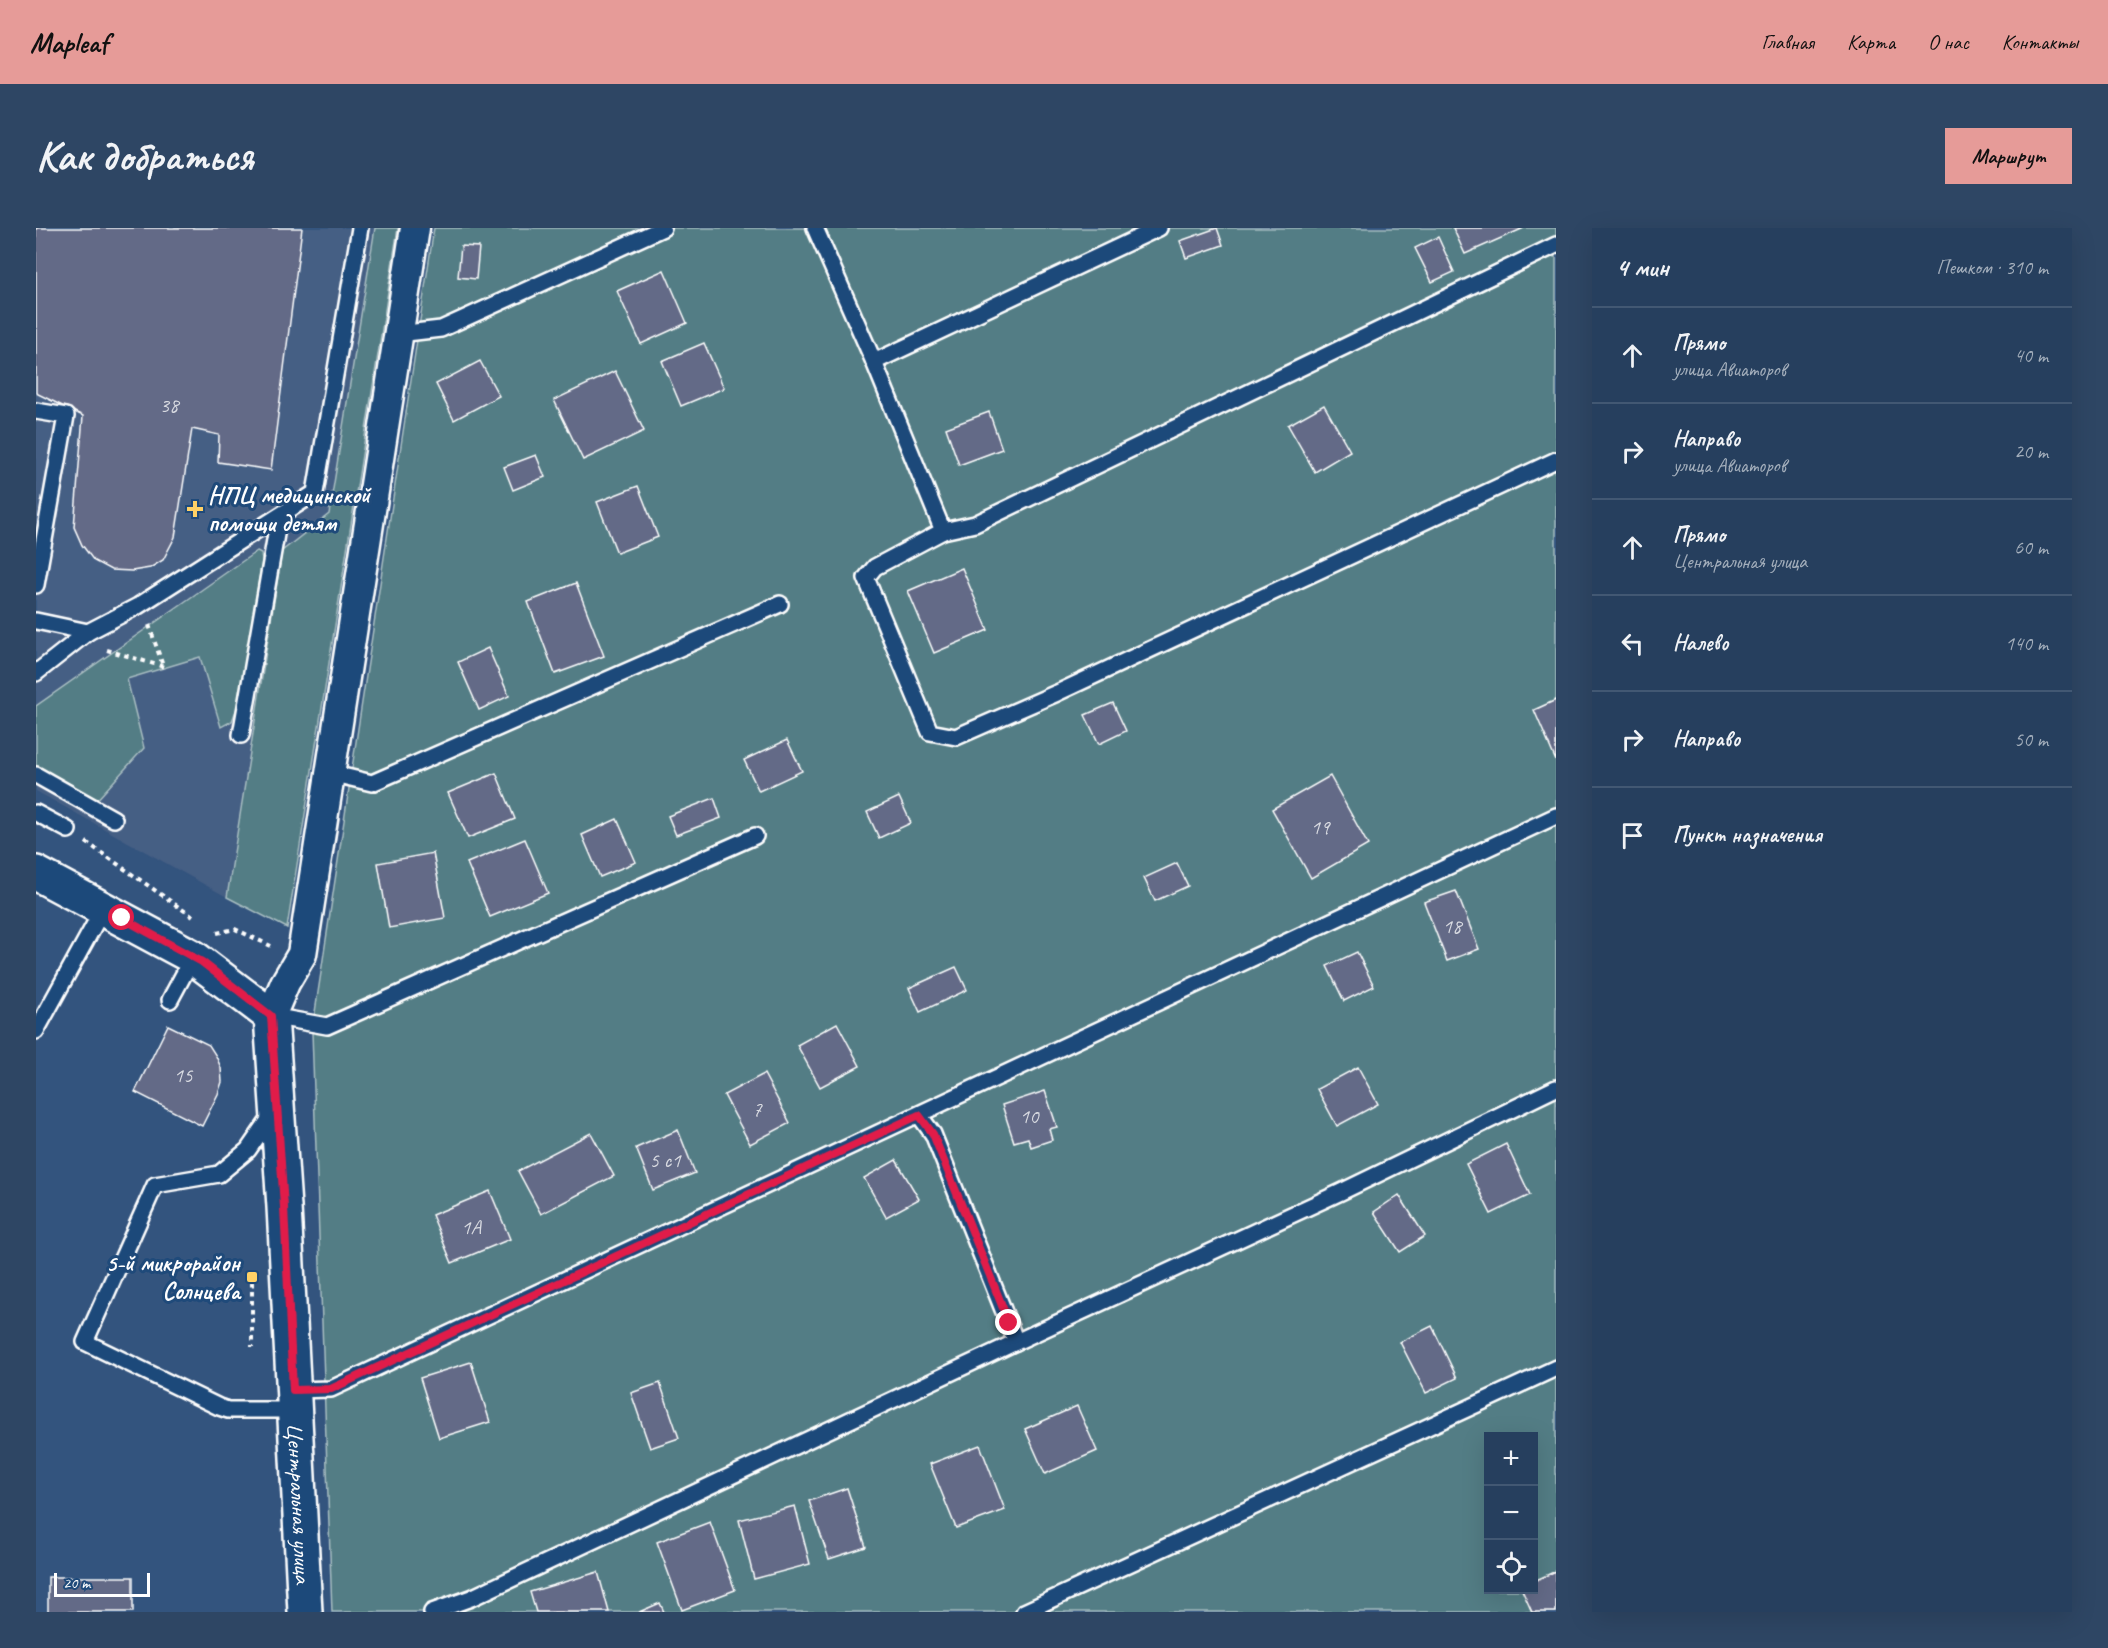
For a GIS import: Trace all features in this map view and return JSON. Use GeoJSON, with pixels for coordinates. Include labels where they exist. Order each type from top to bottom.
{"type":"FeatureCollection","features":[{"type":"Feature","properties":{"kind":"street"},"geometry":{"type":"LineString","coordinates":[[36,873],[193,957],[271,1016],[302,954],[415,228]]}},
{"type":"Feature","properties":{"kind":"street","name":"Центральная улица"},"geometry":{"type":"LineString","coordinates":[[271,1016],[278,1106],[305,1612]]}},
{"type":"Feature","properties":{"kind":"lane"},"geometry":{"type":"LineString","coordinates":[[36,673],[83,636],[138,606],[315,493],[360,228]]}},
{"type":"Feature","properties":{"kind":"lane"},"geometry":{"type":"LineString","coordinates":[[398,334],[441,329],[663,228]]}},
{"type":"Feature","properties":{"kind":"lane"},"geometry":{"type":"LineString","coordinates":[[815,228],[874,362],[942,531]]}},
{"type":"Feature","properties":{"kind":"lane"},"geometry":{"type":"LineString","coordinates":[[874,362],[1159,228]]}},
{"type":"Feature","properties":{"kind":"lane"},"geometry":{"type":"LineString","coordinates":[[1556,245],[975,524],[942,531],[875,567],[866,578],[930,732],[956,737],[1057,693],[1556,460]]}},
{"type":"Feature","properties":{"kind":"lane"},"geometry":{"type":"LineString","coordinates":[[36,411],[66,416],[36,585]]}},
{"type":"Feature","properties":{"kind":"lane"},"geometry":{"type":"LineString","coordinates":[[241,735],[279,517]]}},
{"type":"Feature","properties":{"kind":"lane"},"geometry":{"type":"LineString","coordinates":[[330,773],[372,783],[780,604]]}},
{"type":"Feature","properties":{"kind":"lane"},"geometry":{"type":"LineString","coordinates":[[36,621],[83,636]]}},
{"type":"Feature","properties":{"kind":"lane"},"geometry":{"type":"LineString","coordinates":[[36,775],[114,819]]}},
{"type":"Feature","properties":{"kind":"lane"},"geometry":{"type":"LineString","coordinates":[[36,813],[68,830]]}},
{"type":"Feature","properties":{"kind":"lane"},"geometry":{"type":"LineString","coordinates":[[278,1106],[248,1150],[219,1174],[155,1185],[85,1342],[228,1410],[294,1400],[331,1389],[1556,816]]}},
{"type":"Feature","properties":{"kind":"lane"},"geometry":{"type":"LineString","coordinates":[[271,1016],[327,1026],[755,836]]}},
{"type":"Feature","properties":{"kind":"lane"},"geometry":{"type":"LineString","coordinates":[[36,1031],[103,909]]}},
{"type":"Feature","properties":{"kind":"lane"},"geometry":{"type":"LineString","coordinates":[[170,1000],[193,957]]}},
{"type":"Feature","properties":{"kind":"lane"},"geometry":{"type":"LineString","coordinates":[[432,1612],[471,1598],[1331,1197],[1556,1088]]}},
{"type":"Feature","properties":{"kind":"lane"},"geometry":{"type":"LineString","coordinates":[[919,1115],[933,1134],[1016,1342]]}},
{"type":"Feature","properties":{"kind":"lane"},"geometry":{"type":"LineString","coordinates":[[1024,1612],[1556,1368]]}},
{"type":"Feature","properties":{"kind":"path"},"geometry":{"type":"LineString","coordinates":[[83,636],[164,667],[150,627],[138,606]]}},
{"type":"Feature","properties":{"kind":"path"},"geometry":{"type":"LineString","coordinates":[[68,830],[198,920]]}},
{"type":"Feature","properties":{"kind":"path"},"geometry":{"type":"LineString","coordinates":[[216,933],[235,929],[275,948]]}},
{"type":"Feature","properties":{"kind":"shaded area","name":"НПЦ медицинской помощи детям"},"geometry":{"type":"Polygon","coordinates":[[[36,228],[398,228],[287,928],[36,791],[36,228]]]}},
{"type":"Feature","properties":{"kind":"green space"},"geometry":{"type":"Polygon","coordinates":[[[375,228],[398,228],[287,928],[227,897],[282,551],[329,514],[375,228]]]}},
{"type":"Feature","properties":{"kind":"green space"},"geometry":{"type":"Polygon","coordinates":[[[434,228],[1556,228],[1556,1612],[332,1612],[312,1032],[434,228]]]}},
{"type":"Feature","properties":{"kind":"green space"},"geometry":{"type":"Polygon","coordinates":[[[257,551],[261,553],[262,561],[238,705],[232,721],[221,727],[200,657],[127,679],[144,748],[95,802],[36,768],[36,706],[257,551]]]}},
{"type":"Feature","properties":{"kind":"building"},"geometry":{"type":"Polygon","coordinates":[[[36,228],[302,228],[271,470],[218,462],[219,435],[192,429],[175,537],[163,560],[150,568],[132,571],[111,570],[94,561],[82,545],[74,527],[83,416],[36,393],[36,228]]]}},
{"type":"Feature","properties":{"kind":"building"},"geometry":{"type":"Polygon","coordinates":[[[1217,228],[1223,245],[1186,258],[1180,241],[1217,228]]]}},
{"type":"Feature","properties":{"kind":"building"},"geometry":{"type":"Polygon","coordinates":[[[1453,228],[1524,228],[1465,254],[1453,228]]]}},
{"type":"Feature","properties":{"kind":"building"},"geometry":{"type":"Polygon","coordinates":[[[1438,237],[1454,272],[1432,282],[1415,248],[1438,237]]]}},
{"type":"Feature","properties":{"kind":"building"},"geometry":{"type":"Polygon","coordinates":[[[461,246],[479,247],[476,279],[458,277],[461,246]]]}},
{"type":"Feature","properties":{"kind":"building"},"geometry":{"type":"Polygon","coordinates":[[[664,270],[687,323],[641,344],[617,291],[664,270]]]}},
{"type":"Feature","properties":{"kind":"building"},"geometry":{"type":"Polygon","coordinates":[[[704,343],[724,388],[681,406],[662,361],[704,343]]]}},
{"type":"Feature","properties":{"kind":"building"},"geometry":{"type":"Polygon","coordinates":[[[480,361],[499,396],[454,420],[436,384],[480,361]]]}},
{"type":"Feature","properties":{"kind":"building"},"geometry":{"type":"Polygon","coordinates":[[[615,371],[644,431],[583,460],[554,400],[615,371]]]}},
{"type":"Feature","properties":{"kind":"building"},"geometry":{"type":"Polygon","coordinates":[[[1324,405],[1350,451],[1315,472],[1288,425],[1324,405]]]}},
{"type":"Feature","properties":{"kind":"building"},"geometry":{"type":"Polygon","coordinates":[[[989,412],[1002,449],[959,465],[946,428],[989,412]]]}},
{"type":"Feature","properties":{"kind":"building"},"geometry":{"type":"Polygon","coordinates":[[[536,455],[545,477],[513,490],[504,467],[536,455]]]}},
{"type":"Feature","properties":{"kind":"building"},"geometry":{"type":"Polygon","coordinates":[[[638,486],[658,537],[617,553],[597,502],[638,486]]]}},
{"type":"Feature","properties":{"kind":"building"},"geometry":{"type":"Polygon","coordinates":[[[962,568],[988,630],[934,653],[908,591],[962,568]]]}},
{"type":"Feature","properties":{"kind":"building"},"geometry":{"type":"Polygon","coordinates":[[[576,583],[604,656],[555,674],[528,602],[576,583]]]}},
{"type":"Feature","properties":{"kind":"building"},"geometry":{"type":"Polygon","coordinates":[[[488,648],[509,696],[479,710],[458,662],[488,648]]]}},
{"type":"Feature","properties":{"kind":"building"},"geometry":{"type":"Polygon","coordinates":[[[1556,700],[1556,761],[1534,710],[1556,700]]]}},
{"type":"Feature","properties":{"kind":"building"},"geometry":{"type":"Polygon","coordinates":[[[1113,703],[1126,731],[1099,744],[1085,715],[1113,703]]]}},
{"type":"Feature","properties":{"kind":"building"},"geometry":{"type":"Polygon","coordinates":[[[787,740],[802,771],[759,791],[744,760],[787,740]]]}},
{"type":"Feature","properties":{"kind":"building"},"geometry":{"type":"Polygon","coordinates":[[[496,773],[515,819],[468,838],[448,793],[496,773]]]}},
{"type":"Feature","properties":{"kind":"building"},"geometry":{"type":"Polygon","coordinates":[[[1330,776],[1368,845],[1311,878],[1272,809],[1330,776]]]}},
{"type":"Feature","properties":{"kind":"building"},"geometry":{"type":"Polygon","coordinates":[[[899,797],[911,823],[879,838],[867,812],[899,797]]]}},
{"type":"Feature","properties":{"kind":"building"},"geometry":{"type":"Polygon","coordinates":[[[714,798],[721,818],[676,835],[668,816],[714,798]]]}},
{"type":"Feature","properties":{"kind":"building"},"geometry":{"type":"Polygon","coordinates":[[[617,819],[636,862],[600,877],[582,835],[617,819]]]}},
{"type":"Feature","properties":{"kind":"building"},"geometry":{"type":"Polygon","coordinates":[[[525,839],[548,893],[490,917],[467,863],[525,839]]]}},
{"type":"Feature","properties":{"kind":"building"},"geometry":{"type":"Polygon","coordinates":[[[433,853],[445,918],[389,928],[378,863],[433,853]]]}},
{"type":"Feature","properties":{"kind":"building"},"geometry":{"type":"Polygon","coordinates":[[[1177,863],[1188,886],[1155,901],[1144,878],[1177,863]]]}},
{"type":"Feature","properties":{"kind":"building"},"geometry":{"type":"Polygon","coordinates":[[[1456,891],[1479,949],[1447,961],[1424,902],[1456,891]]]}},
{"type":"Feature","properties":{"kind":"building"},"geometry":{"type":"Polygon","coordinates":[[[1357,952],[1374,986],[1344,1001],[1327,966],[1357,952]]]}},
{"type":"Feature","properties":{"kind":"building"},"geometry":{"type":"Polygon","coordinates":[[[956,967],[967,990],[920,1012],[909,988],[956,967]]]}},
{"type":"Feature","properties":{"kind":"building"},"geometry":{"type":"Polygon","coordinates":[[[837,1023],[860,1066],[820,1087],[797,1045],[837,1023]]]}},
{"type":"Feature","properties":{"kind":"building"},"geometry":{"type":"Polygon","coordinates":[[[168,1025],[209,1045],[221,1068],[222,1082],[202,1126],[135,1092],[168,1025]]]}},
{"type":"Feature","properties":{"kind":"building"},"geometry":{"type":"Polygon","coordinates":[[[1358,1067],[1378,1104],[1337,1126],[1317,1089],[1358,1067]]]}},
{"type":"Feature","properties":{"kind":"building"},"geometry":{"type":"Polygon","coordinates":[[[764,1074],[790,1123],[750,1144],[724,1095],[764,1074]]]}},
{"type":"Feature","properties":{"kind":"building"},"geometry":{"type":"Polygon","coordinates":[[[1045,1091],[1057,1127],[1049,1129],[1052,1140],[1031,1147],[1028,1138],[1014,1142],[1002,1105],[1045,1091]]]}},
{"type":"Feature","properties":{"kind":"building"},"geometry":{"type":"Polygon","coordinates":[[[678,1130],[695,1173],[653,1190],[636,1148],[678,1130]]]}},
{"type":"Feature","properties":{"kind":"building"},"geometry":{"type":"Polygon","coordinates":[[[591,1133],[614,1176],[541,1214],[518,1171],[591,1133]]]}},
{"type":"Feature","properties":{"kind":"building"},"geometry":{"type":"Polygon","coordinates":[[[1506,1144],[1530,1195],[1491,1214],[1466,1164],[1506,1144]]]}},
{"type":"Feature","properties":{"kind":"building"},"geometry":{"type":"Polygon","coordinates":[[[896,1160],[919,1199],[886,1217],[864,1178],[896,1160]]]}},
{"type":"Feature","properties":{"kind":"building"},"geometry":{"type":"Polygon","coordinates":[[[490,1191],[510,1239],[452,1263],[432,1215],[490,1191]]]}},
{"type":"Feature","properties":{"kind":"building"},"geometry":{"type":"Polygon","coordinates":[[[1399,1195],[1425,1236],[1400,1252],[1374,1212],[1399,1195]]]}},
{"type":"Feature","properties":{"kind":"building"},"geometry":{"type":"Polygon","coordinates":[[[1432,1326],[1457,1378],[1426,1393],[1400,1342],[1432,1326]]]}},
{"type":"Feature","properties":{"kind":"building"},"geometry":{"type":"Polygon","coordinates":[[[471,1362],[490,1422],[439,1438],[420,1378],[471,1362]]]}},
{"type":"Feature","properties":{"kind":"building"},"geometry":{"type":"Polygon","coordinates":[[[660,1383],[679,1438],[650,1448],[631,1393],[660,1383]]]}},
{"type":"Feature","properties":{"kind":"building"},"geometry":{"type":"Polygon","coordinates":[[[1077,1406],[1097,1451],[1045,1474],[1025,1429],[1077,1406]]]}},
{"type":"Feature","properties":{"kind":"building"},"geometry":{"type":"Polygon","coordinates":[[[980,1445],[1005,1510],[956,1528],[930,1464],[980,1445]]]}},
{"type":"Feature","properties":{"kind":"building"},"geometry":{"type":"Polygon","coordinates":[[[847,1488],[866,1547],[829,1559],[809,1501],[847,1488]]]}},
{"type":"Feature","properties":{"kind":"building"},"geometry":{"type":"Polygon","coordinates":[[[795,1506],[810,1564],[754,1579],[739,1520],[795,1506]]]}},
{"type":"Feature","properties":{"kind":"building"},"geometry":{"type":"Polygon","coordinates":[[[710,1522],[735,1590],[682,1610],[657,1542],[710,1522]]]}},
{"type":"Feature","properties":{"kind":"building"},"geometry":{"type":"Polygon","coordinates":[[[1556,1571],[1556,1612],[1532,1612],[1524,1594],[1538,1594],[1538,1579],[1556,1571]]]}},
{"type":"Feature","properties":{"kind":"building"},"geometry":{"type":"Polygon","coordinates":[[[598,1572],[609,1612],[536,1612],[530,1592],[598,1572]]]}},
{"type":"Feature","properties":{"kind":"building"},"geometry":{"type":"Polygon","coordinates":[[[48,1577],[133,1577],[133,1612],[48,1612],[48,1577]]]}},
{"type":"Feature","properties":{"kind":"building"},"geometry":{"type":"Polygon","coordinates":[[[660,1603],[664,1612],[639,1612],[660,1603]]]}},
{"type":"Feature","properties":{"kind":"place","name":"НПЦ медицинской помощи детям"},"geometry":{"type":"Point","coordinates":[195,509]}},
{"type":"Feature","properties":{"kind":"place","name":"5-й микрорайон Солнцева"},"geometry":{"type":"Point","coordinates":[252,1277]}},
{"type":"Feature","properties":{"kind":"route"},"geometry":{"type":"LineString","coordinates":[[122,918],[202,962],[271,1016],[293,1390],[331,1389],[919,1115],[933,1134],[1009,1323]]}}]}
